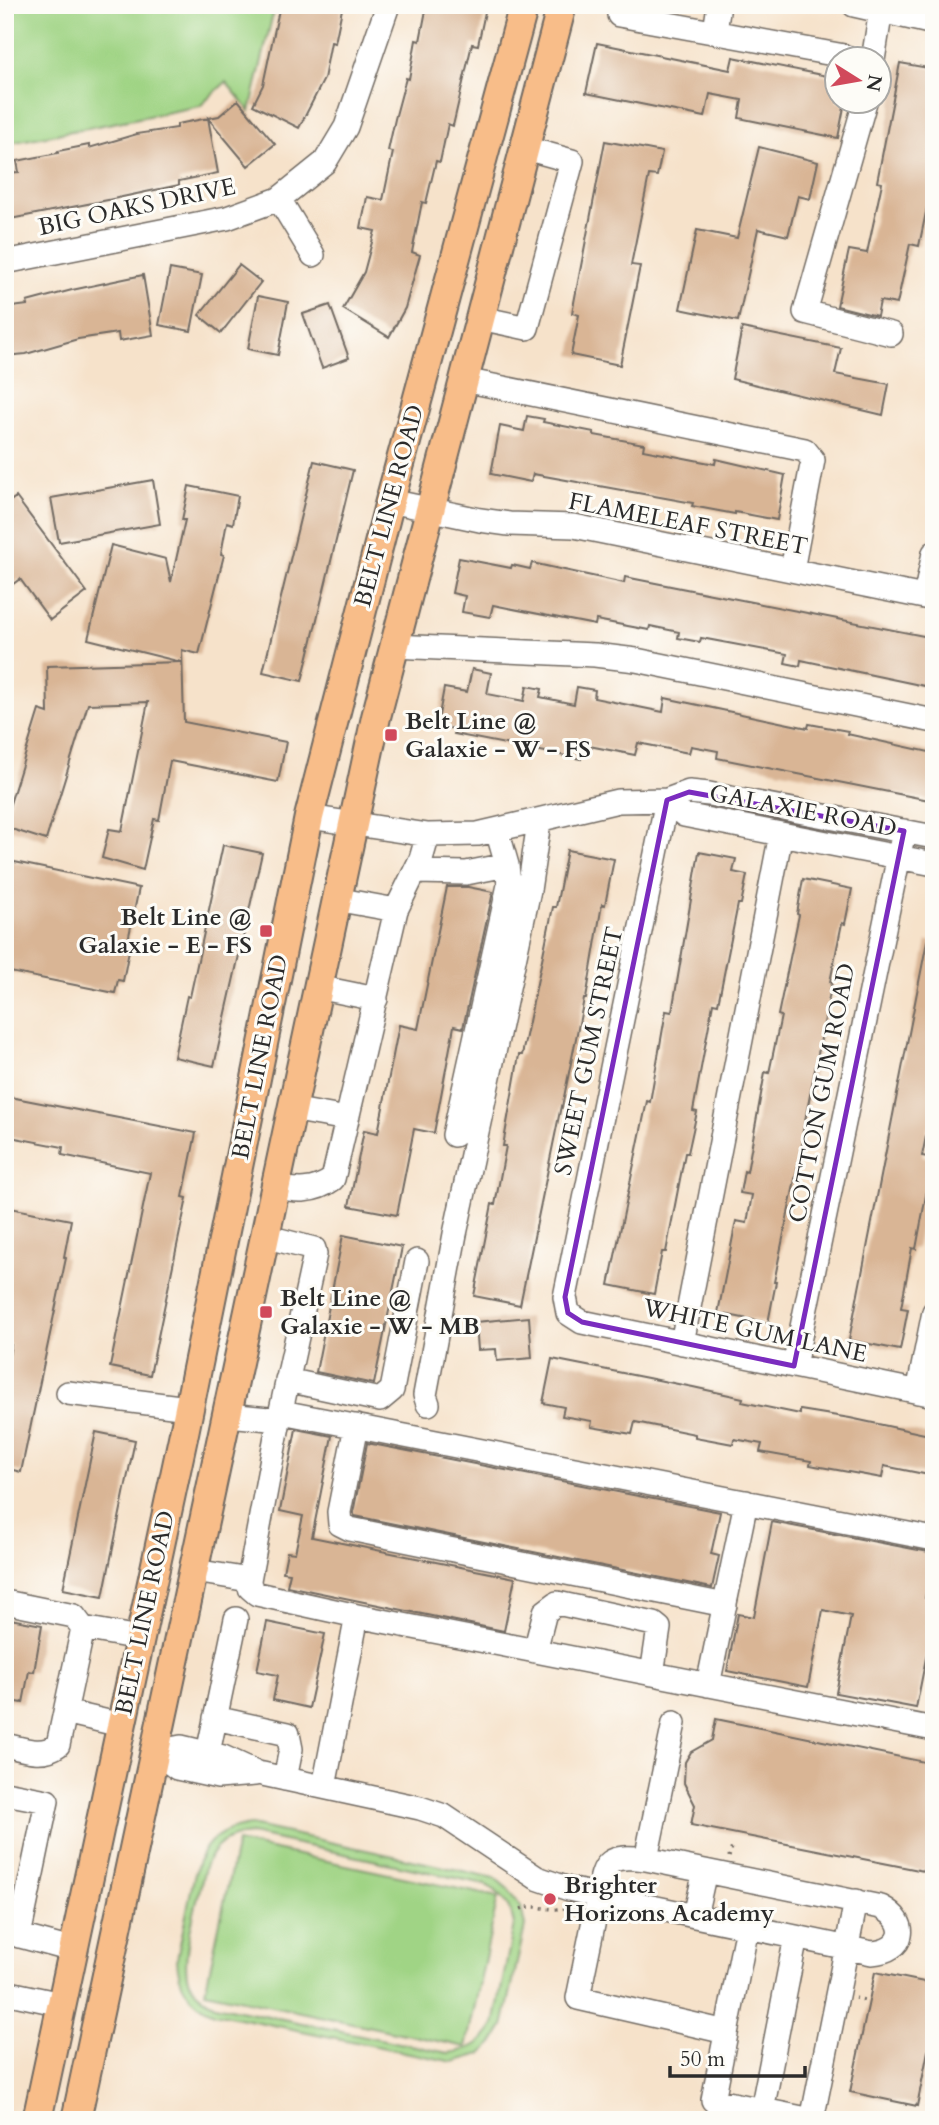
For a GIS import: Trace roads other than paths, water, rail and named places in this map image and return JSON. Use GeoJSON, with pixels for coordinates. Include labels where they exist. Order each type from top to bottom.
{"type":"FeatureCollection","features":[{"type":"Feature","properties":{"kind":"main road","name":"BELT LINE ROAD"},"geometry":{"type":"LineString","coordinates":[[37,2120],[188,1408],[309,817],[390,501],[524,5]]}},
{"type":"Feature","properties":{"kind":"main road","name":"BELT LINE ROAD"},"geometry":{"type":"LineString","coordinates":[[76,2120],[195,1571],[352,823],[393,646],[562,5]]}},
{"type":"Feature","properties":{"kind":"main road"},"geometry":{"type":"LineString","coordinates":[[188,1408],[228,1415]]}},
{"type":"Feature","properties":{"kind":"main road"},"geometry":{"type":"LineString","coordinates":[[121,1725],[156,1752]]}},
{"type":"Feature","properties":{"kind":"street","name":"BIG OAKS DRIVE"},"geometry":{"type":"LineString","coordinates":[[5,262],[227,218],[279,199],[325,162],[346,127],[388,5]]}},
{"type":"Feature","properties":{"kind":"street"},"geometry":{"type":"LineString","coordinates":[[715,31],[719,5]]}},
{"type":"Feature","properties":{"kind":"street"},"geometry":{"type":"LineString","coordinates":[[854,5],[929,16]]}},
{"type":"Feature","properties":{"kind":"street"},"geometry":{"type":"LineString","coordinates":[[875,46],[881,10]]}},
{"type":"Feature","properties":{"kind":"street"},"geometry":{"type":"LineString","coordinates":[[619,15],[824,52]]}},
{"type":"Feature","properties":{"kind":"street"},"geometry":{"type":"LineString","coordinates":[[861,116],[806,312],[891,334]]}},
{"type":"Feature","properties":{"kind":"street"},"geometry":{"type":"LineString","coordinates":[[480,318],[527,328],[572,161],[525,148]]}},
{"type":"Feature","properties":{"kind":"street"},"geometry":{"type":"LineString","coordinates":[[279,199],[313,255]]}},
{"type":"Feature","properties":{"kind":"street"},"geometry":{"type":"LineString","coordinates":[[464,380],[804,450],[813,460],[792,570]]}},
{"type":"Feature","properties":{"kind":"street","name":"FLAMELEAF STREET"},"geometry":{"type":"LineString","coordinates":[[390,501],[509,524],[574,526],[930,598]]}},
{"type":"Feature","properties":{"kind":"street"},"geometry":{"type":"LineString","coordinates":[[930,598],[934,553]]}},
{"type":"Feature","properties":{"kind":"street"},"geometry":{"type":"LineString","coordinates":[[393,646],[595,655],[636,660],[934,721]]}},
{"type":"Feature","properties":{"kind":"street","name":"GALAXIE ROAD"},"geometry":{"type":"LineString","coordinates":[[309,817],[428,835],[478,834],[618,801],[667,800],[689,792],[934,837]]}},
{"type":"Feature","properties":{"kind":"street","name":"GALAXIE ROAD"},"geometry":{"type":"LineString","coordinates":[[667,800],[684,815],[934,864]]}},
{"type":"Feature","properties":{"kind":"street","name":"SWEET GUM STREET"},"geometry":{"type":"LineString","coordinates":[[568,1313],[565,1297],[667,800]]}},
{"type":"Feature","properties":{"kind":"street"},"geometry":{"type":"LineString","coordinates":[[428,1404],[425,1395],[455,1234],[529,890],[538,830],[535,821]]}},
{"type":"Feature","properties":{"kind":"street"},"geometry":{"type":"LineString","coordinates":[[454,1135],[509,885],[507,865],[497,830]]}},
{"type":"Feature","properties":{"kind":"street","name":"COTTON GUM ROAD"},"geometry":{"type":"LineString","coordinates":[[794,1366],[904,831]]}},
{"type":"Feature","properties":{"kind":"street"},"geometry":{"type":"LineString","coordinates":[[682,1343],[781,834]]}},
{"type":"Feature","properties":{"kind":"street"},"geometry":{"type":"LineString","coordinates":[[274,1188],[303,1192],[323,1187],[333,1179],[396,910],[415,872],[428,835]]}},
{"type":"Feature","properties":{"kind":"street"},"geometry":{"type":"LineString","coordinates":[[415,872],[466,873],[507,865]]}},
{"type":"Feature","properties":{"kind":"street"},"geometry":{"type":"LineString","coordinates":[[335,899],[396,910]]}},
{"type":"Feature","properties":{"kind":"street"},"geometry":{"type":"LineString","coordinates":[[317,987],[376,999]]}},
{"type":"Feature","properties":{"kind":"street"},"geometry":{"type":"LineString","coordinates":[[291,1109],[347,1119]]}},
{"type":"Feature","properties":{"kind":"street"},"geometry":{"type":"LineString","coordinates":[[264,1236],[314,1249],[315,1254],[280,1415],[249,1580],[250,1588],[257,1594],[934,1729]]}},
{"type":"Feature","properties":{"kind":"street"},"geometry":{"type":"LineString","coordinates":[[288,1380],[380,1400],[386,1395],[391,1390],[417,1261]]}},
{"type":"Feature","properties":{"kind":"street"},"geometry":{"type":"LineString","coordinates":[[926,1394],[934,1312]]}},
{"type":"Feature","properties":{"kind":"street","name":"WHITE GUM LANE"},"geometry":{"type":"LineString","coordinates":[[568,1313],[582,1322],[926,1394]]}},
{"type":"Feature","properties":{"kind":"street"},"geometry":{"type":"LineString","coordinates":[[68,1393],[188,1408]]}},
{"type":"Feature","properties":{"kind":"street"},"geometry":{"type":"LineString","coordinates":[[228,1415],[269,1419],[287,1413],[934,1539]]}},
{"type":"Feature","properties":{"kind":"street"},"geometry":{"type":"LineString","coordinates":[[356,1426],[339,1512],[340,1524],[725,1605]]}},
{"type":"Feature","properties":{"kind":"street"},"geometry":{"type":"LineString","coordinates":[[708,1685],[746,1502]]}},
{"type":"Feature","properties":{"kind":"street"},"geometry":{"type":"LineString","coordinates":[[195,1571],[249,1580]]}},
{"type":"Feature","properties":{"kind":"street"},"geometry":{"type":"LineString","coordinates":[[5,1602],[74,1616],[83,1628],[139,1639]]}},
{"type":"Feature","properties":{"kind":"street"},"geometry":{"type":"LineString","coordinates":[[535,1651],[544,1612],[557,1603],[654,1624],[659,1628],[652,1674]]}},
{"type":"Feature","properties":{"kind":"street"},"geometry":{"type":"LineString","coordinates":[[324,1787],[357,1616]]}},
{"type":"Feature","properties":{"kind":"street"},"geometry":{"type":"LineString","coordinates":[[208,1753],[236,1619]]}},
{"type":"Feature","properties":{"kind":"street"},"geometry":{"type":"LineString","coordinates":[[5,1745],[49,1752],[58,1745],[83,1628]]}},
{"type":"Feature","properties":{"kind":"street"},"geometry":{"type":"LineString","coordinates":[[65,1712],[121,1725]]}},
{"type":"Feature","properties":{"kind":"street"},"geometry":{"type":"LineString","coordinates":[[215,1718],[288,1734],[291,1749],[285,1779]]}},
{"type":"Feature","properties":{"kind":"street"},"geometry":{"type":"LineString","coordinates":[[646,1859],[674,1723]]}},
{"type":"Feature","properties":{"kind":"street"},"geometry":{"type":"LineString","coordinates":[[156,1752],[181,1747],[223,1757],[258,1773],[420,1808],[443,1816],[477,1836],[537,1878],[599,1896],[872,1953],[886,1952],[896,1945],[900,1934],[899,1921],[891,1912],[881,1907],[646,1859],[622,1856],[608,1864],[600,1880],[599,1896],[578,1998],[726,2032]]}},
{"type":"Feature","properties":{"kind":"street"},"geometry":{"type":"LineString","coordinates":[[156,1752],[177,1768],[218,1777],[258,1773]]}},
{"type":"Feature","properties":{"kind":"street"},"geometry":{"type":"LineString","coordinates":[[5,1793],[47,1801],[12,1934],[72,1950]]}},
{"type":"Feature","properties":{"kind":"street"},"geometry":{"type":"LineString","coordinates":[[695,1916],[705,1871]]}},
{"type":"Feature","properties":{"kind":"street"},"geometry":{"type":"LineString","coordinates":[[747,1927],[713,2099],[812,2120],[856,1901]]}},
{"type":"Feature","properties":{"kind":"street"},"geometry":{"type":"LineString","coordinates":[[762,2110],[796,1937]]}},
{"type":"Feature","properties":{"kind":"street"},"geometry":{"type":"LineString","coordinates":[[5,1992],[61,2004]]}},
{"type":"Feature","properties":{"kind":"place","name":"Belt Line @ Galaxie - W - FS"},"geometry":{"type":"Point","coordinates":[391,735]}},
{"type":"Feature","properties":{"kind":"place","name":"Belt Line @ Galaxie - E - FS"},"geometry":{"type":"Point","coordinates":[266,931]}},
{"type":"Feature","properties":{"kind":"place","name":"Belt Line @ Galaxie - W - MB"},"geometry":{"type":"Point","coordinates":[266,1312]}},
{"type":"Feature","properties":{"kind":"place","name":"Brighter Horizons Academy"},"geometry":{"type":"Point","coordinates":[550,1899]}}]}
